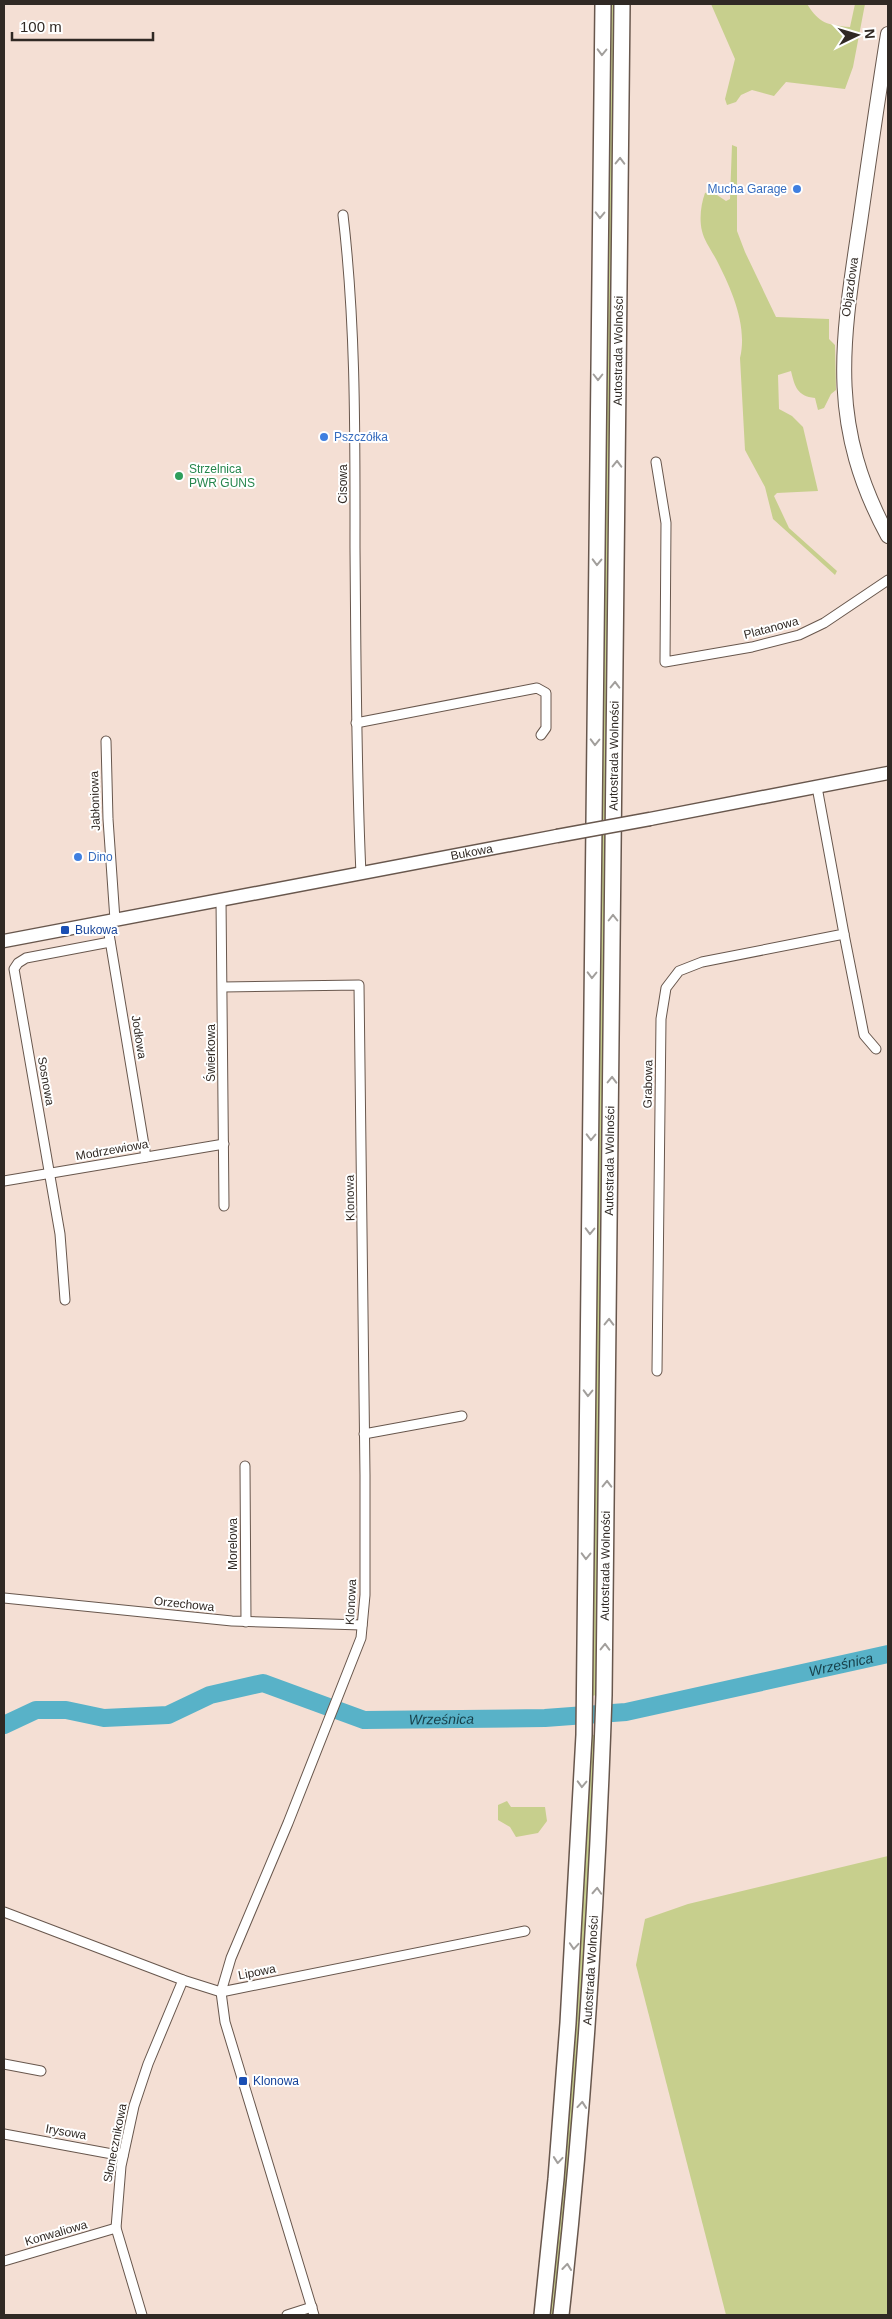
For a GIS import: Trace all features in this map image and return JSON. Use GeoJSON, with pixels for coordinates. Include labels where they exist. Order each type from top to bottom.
{"type":"FeatureCollection","features":[{"type":"Feature","properties":{"kind":"highway","name":"Autostrada Wolności"},"geometry":{"type":"LineString","coordinates":[[542,2315],[556,2179],[568,2023],[584,1735],[603,4]]}},
{"type":"Feature","properties":{"kind":"highway","name":"Autostrada Wolności"},"geometry":{"type":"LineString","coordinates":[[562,2315],[587,2053],[603,1734],[622,4]]}},
{"type":"Feature","properties":{"kind":"main road","name":"Objazdowa"},"geometry":{"type":"LineString","coordinates":[[888,34],[851,283],[843,353],[846,408],[856,457],[870,499],[888,536]]}},
{"type":"Feature","properties":{"kind":"main road"},"geometry":{"type":"LineString","coordinates":[[817,787],[888,773]]}},
{"type":"Feature","properties":{"kind":"main road","name":"Bukowa"},"geometry":{"type":"LineString","coordinates":[[4,941],[817,787]]}},
{"type":"Feature","properties":{"kind":"street","name":"Cisowa"},"geometry":{"type":"LineString","coordinates":[[343,215],[350,281],[355,430],[356,723],[361,874]]}},
{"type":"Feature","properties":{"kind":"street","name":"Platanowa"},"geometry":{"type":"LineString","coordinates":[[656,462],[666,522],[665,662],[752,647],[799,635],[824,623],[888,580]]}},
{"type":"Feature","properties":{"kind":"street"},"geometry":{"type":"LineString","coordinates":[[356,723],[537,688],[546,693],[546,728],[541,736]]}},
{"type":"Feature","properties":{"kind":"street","name":"Jabłoniowa"},"geometry":{"type":"LineString","coordinates":[[106,741],[111,921]]}},
{"type":"Feature","properties":{"kind":"street"},"geometry":{"type":"LineString","coordinates":[[817,787],[864,1035],[876,1049]]}},
{"type":"Feature","properties":{"kind":"street","name":"Świerkowa"},"geometry":{"type":"LineString","coordinates":[[221,900],[224,1206]]}},
{"type":"Feature","properties":{"kind":"street","name":"Jodłowa"},"geometry":{"type":"LineString","coordinates":[[111,921],[110,942],[146,1157]]}},
{"type":"Feature","properties":{"kind":"street","name":"Grabowa"},"geometry":{"type":"LineString","coordinates":[[657,1371],[661,1019],[666,988],[679,972],[702,962],[844,934]]}},
{"type":"Feature","properties":{"kind":"street","name":"Sosnowa"},"geometry":{"type":"LineString","coordinates":[[65,1300],[60,1234],[14,969],[18,963],[26,958],[110,942]]}},
{"type":"Feature","properties":{"kind":"street","name":"Klonowa"},"geometry":{"type":"LineString","coordinates":[[223,987],[359,986],[365,1595],[361,1638],[231,1958],[221,1992],[225,2022],[313,2311]]}},
{"type":"Feature","properties":{"kind":"street","name":"Modrzewiowa"},"geometry":{"type":"LineString","coordinates":[[4,1181],[224,1144]]}},
{"type":"Feature","properties":{"kind":"street"},"geometry":{"type":"LineString","coordinates":[[364,1434],[462,1416]]}},
{"type":"Feature","properties":{"kind":"street","name":"Morelowa"},"geometry":{"type":"LineString","coordinates":[[245,1466],[246,1622]]}},
{"type":"Feature","properties":{"kind":"street","name":"Orzechowa"},"geometry":{"type":"LineString","coordinates":[[4,1598],[246,1622],[362,1625]]}},
{"type":"Feature","properties":{"kind":"street","name":"Lipowa"},"geometry":{"type":"LineString","coordinates":[[4,1912],[183,1980],[221,1992],[524,1931]]}},
{"type":"Feature","properties":{"kind":"street","name":"Słonecznikowa"},"geometry":{"type":"LineString","coordinates":[[142,2315],[116,2228],[123,2156],[134,2106],[183,1980]]}},
{"type":"Feature","properties":{"kind":"street"},"geometry":{"type":"LineString","coordinates":[[4,2064],[41,2071]]}},
{"type":"Feature","properties":{"kind":"street","name":"Irysowa"},"geometry":{"type":"LineString","coordinates":[[4,2134],[123,2156]]}},
{"type":"Feature","properties":{"kind":"street","name":"Konwaliowa"},"geometry":{"type":"LineString","coordinates":[[4,2261],[116,2228]]}},
{"type":"Feature","properties":{"kind":"street"},"geometry":{"type":"LineString","coordinates":[[286,2315],[313,2311]]}},
{"type":"Feature","properties":{"kind":"green space"},"geometry":{"type":"Polygon","coordinates":[[[609,4],[616,4],[608,819],[600,820],[609,4]]]}},
{"type":"Feature","properties":{"kind":"green space"},"geometry":{"type":"Polygon","coordinates":[[[711,4],[807,4],[820,20],[830,24],[850,27],[855,4],[865,4],[853,67],[845,89],[786,82],[774,96],[752,90],[741,95],[736,102],[727,105],[725,99],[735,59],[711,4]]]}},
{"type":"Feature","properties":{"kind":"green space"},"geometry":{"type":"Polygon","coordinates":[[[732,145],[737,147],[737,231],[776,317],[829,319],[829,339],[835,345],[836,390],[831,394],[824,408],[818,410],[815,398],[804,395],[798,390],[791,371],[778,375],[779,409],[792,416],[803,427],[818,491],[777,493],[774,496],[789,528],[837,571],[835,575],[773,519],[765,487],[745,450],[740,320],[727,282],[704,238],[701,222],[705,193],[711,191],[726,201],[730,199],[732,145]]]}},
{"type":"Feature","properties":{"kind":"green space"},"geometry":{"type":"Polygon","coordinates":[[[608,834],[598,1695],[591,1696],[600,835],[608,834]]]}},
{"type":"Feature","properties":{"kind":"green space"},"geometry":{"type":"Polygon","coordinates":[[[589,1735],[597,1735],[586,1982],[556,2315],[547,2315],[589,1735]]]}},
{"type":"Feature","properties":{"kind":"green space"},"geometry":{"type":"Polygon","coordinates":[[[507,1801],[511,1807],[545,1807],[547,1821],[538,1833],[516,1837],[510,1827],[498,1820],[498,1805],[507,1801]]]}},
{"type":"Feature","properties":{"kind":"green space"},"geometry":{"type":"Polygon","coordinates":[[[888,1856],[888,2315],[726,2315],[636,1965],[645,1919],[688,1904],[888,1856]]]}},
{"type":"Feature","properties":{"kind":"waterway","name":"Wrześnica"},"geometry":{"type":"LineString","coordinates":[[4,1725],[36,1710],[66,1710],[104,1718],[168,1715],[210,1695],[263,1683],[364,1720],[545,1718],[626,1712],[888,1654]]}},
{"type":"Feature","properties":{"kind":"place","name":"Mucha Garage"},"geometry":{"type":"Point","coordinates":[797,189]}},
{"type":"Feature","properties":{"kind":"place","name":"Pszczółka"},"geometry":{"type":"Point","coordinates":[324,437]}},
{"type":"Feature","properties":{"kind":"place","name":"Strzelnica PWR GUNS"},"geometry":{"type":"Point","coordinates":[179,476]}},
{"type":"Feature","properties":{"kind":"place","name":"Dino"},"geometry":{"type":"Point","coordinates":[78,857]}},
{"type":"Feature","properties":{"kind":"place","name":"Bukowa"},"geometry":{"type":"Point","coordinates":[65,930]}},
{"type":"Feature","properties":{"kind":"place","name":"Klonowa"},"geometry":{"type":"Point","coordinates":[243,2081]}}]}
